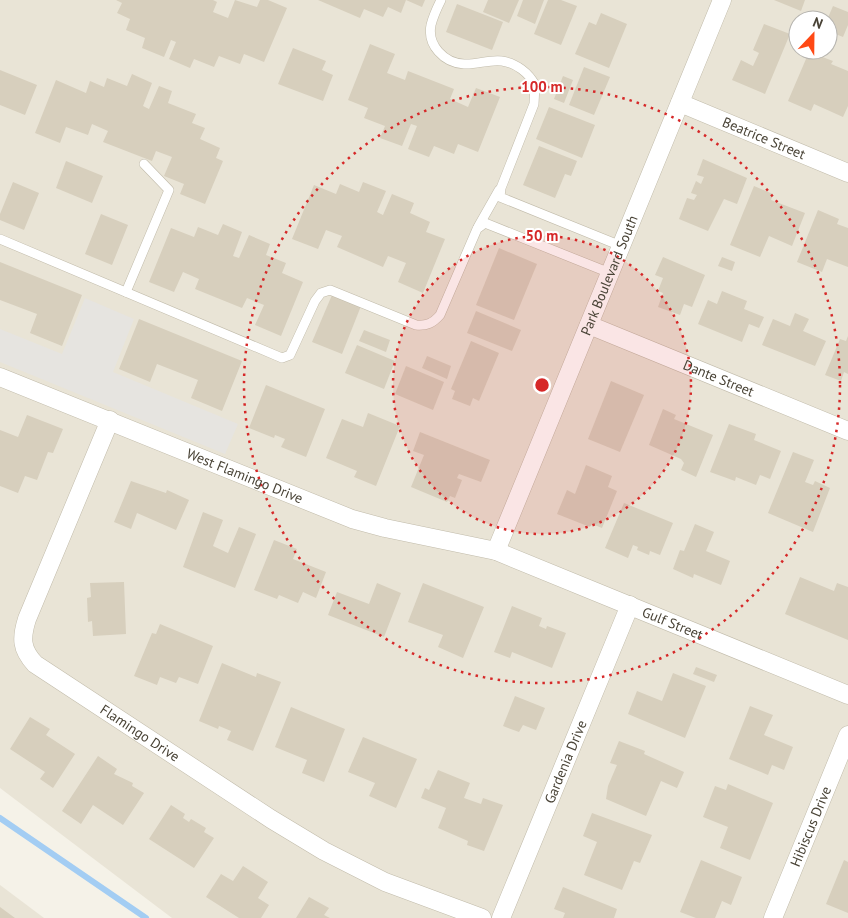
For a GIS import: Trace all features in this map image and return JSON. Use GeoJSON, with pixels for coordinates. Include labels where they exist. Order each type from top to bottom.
{"type":"FeatureCollection","features":[{"type":"Feature","properties":{"kind":"street","name":"Park Boulevard South"},"geometry":{"type":"LineString","coordinates":[[496,551],[722,0]]}},
{"type":"Feature","properties":{"kind":"street","name":"Beatrice Street"},"geometry":{"type":"LineString","coordinates":[[680,103],[848,173]]}},
{"type":"Feature","properties":{"kind":"street","name":"Dante Street"},"geometry":{"type":"LineString","coordinates":[[589,325],[848,431]]}},
{"type":"Feature","properties":{"kind":"street","name":"West Flamingo Drive"},"geometry":{"type":"LineString","coordinates":[[0,376],[352,519],[385,528],[496,551]]}},
{"type":"Feature","properties":{"kind":"street","name":"Flamingo Drive"},"geometry":{"type":"LineString","coordinates":[[110,420],[27,619],[22,641],[26,654],[35,664],[324,852],[385,882],[482,918]]}},
{"type":"Feature","properties":{"kind":"street","name":"Gulf Street"},"geometry":{"type":"LineString","coordinates":[[496,551],[848,695]]}},
{"type":"Feature","properties":{"kind":"street","name":"Gardenia Drive"},"geometry":{"type":"LineString","coordinates":[[501,918],[630,605]]}},
{"type":"Feature","properties":{"kind":"street","name":"Hibiscus Drive"},"geometry":{"type":"LineString","coordinates":[[773,918],[848,735]]}},
{"type":"Feature","properties":{"kind":"lane"},"geometry":{"type":"LineString","coordinates":[[0,239],[282,358],[290,355],[315,301],[322,293],[330,290],[416,324],[425,326],[434,322],[440,315],[477,229],[501,188],[534,104],[535,85],[526,72],[506,62],[461,64],[440,54],[431,39],[430,28],[440,0]]}},
{"type":"Feature","properties":{"kind":"lane"},"geometry":{"type":"LineString","coordinates":[[126,292],[169,190],[144,164]]}},
{"type":"Feature","properties":{"kind":"lane"},"geometry":{"type":"LineString","coordinates":[[501,188],[500,198],[506,201],[621,246]]}},
{"type":"Feature","properties":{"kind":"lane"},"geometry":{"type":"LineString","coordinates":[[477,229],[483,224],[490,224],[610,273]]}},
{"type":"Feature","properties":{"kind":"shaded area"},"geometry":{"type":"Polygon","coordinates":[[[0,0],[848,0],[848,918],[172,918],[0,788],[0,0]]]}},
{"type":"Feature","properties":{"kind":"shaded area"},"geometry":{"type":"Polygon","coordinates":[[[85,298],[134,319],[113,372],[238,424],[225,454],[0,362],[0,329],[62,354],[85,298]]]}},
{"type":"Feature","properties":{"kind":"shaded area"},"geometry":{"type":"Polygon","coordinates":[[[0,885],[44,918],[0,918],[0,885]]]}},
{"type":"Feature","properties":{"kind":"building"},"geometry":{"type":"Polygon","coordinates":[[[116,0],[213,0],[217,2],[213,12],[228,18],[235,0],[257,7],[260,0],[268,0],[287,8],[264,62],[244,54],[240,64],[219,56],[214,67],[194,59],[190,68],[169,59],[176,42],[171,40],[164,57],[142,48],[145,38],[126,30],[130,19],[117,13],[122,3],[116,0]]]}},
{"type":"Feature","properties":{"kind":"building"},"geometry":{"type":"Polygon","coordinates":[[[318,0],[406,0],[401,13],[388,7],[383,17],[364,9],[360,18],[318,0]]]}},
{"type":"Feature","properties":{"kind":"building"},"geometry":{"type":"Polygon","coordinates":[[[406,0],[425,0],[422,7],[406,0]]]}},
{"type":"Feature","properties":{"kind":"building"},"geometry":{"type":"Polygon","coordinates":[[[488,0],[519,0],[509,23],[483,12],[488,0]]]}},
{"type":"Feature","properties":{"kind":"building"},"geometry":{"type":"Polygon","coordinates":[[[523,0],[544,0],[535,24],[517,16],[523,0]]]}},
{"type":"Feature","properties":{"kind":"building"},"geometry":{"type":"Polygon","coordinates":[[[548,0],[561,0],[577,6],[561,45],[534,34],[548,0]]]}},
{"type":"Feature","properties":{"kind":"building"},"geometry":{"type":"Polygon","coordinates":[[[774,0],[805,0],[801,10],[774,0]]]}},
{"type":"Feature","properties":{"kind":"building"},"geometry":{"type":"Polygon","coordinates":[[[457,4],[503,22],[492,50],[446,32],[457,4]]]}},
{"type":"Feature","properties":{"kind":"building"},"geometry":{"type":"Polygon","coordinates":[[[833,6],[848,12],[848,25],[843,37],[838,35],[838,10],[831,10],[833,6]]]}},
{"type":"Feature","properties":{"kind":"building"},"geometry":{"type":"Polygon","coordinates":[[[601,13],[627,24],[609,68],[575,54],[589,22],[596,25],[601,13]]]}},
{"type":"Feature","properties":{"kind":"building"},"geometry":{"type":"Polygon","coordinates":[[[764,24],[788,33],[788,39],[765,94],[732,80],[741,60],[753,66],[759,53],[753,50],[764,24]]]}},
{"type":"Feature","properties":{"kind":"building"},"geometry":{"type":"Polygon","coordinates":[[[370,44],[395,54],[387,73],[405,80],[408,71],[454,89],[450,99],[468,107],[476,88],[500,97],[478,152],[458,144],[454,154],[434,146],[429,157],[408,149],[417,126],[411,124],[402,146],[380,138],[385,126],[364,118],[368,108],[348,100],[370,44]]]}},
{"type":"Feature","properties":{"kind":"building"},"geometry":{"type":"Polygon","coordinates":[[[293,48],[326,61],[322,70],[333,75],[323,101],[278,84],[293,48]]]}},
{"type":"Feature","properties":{"kind":"building"},"geometry":{"type":"Polygon","coordinates":[[[806,60],[830,60],[833,61],[831,64],[848,71],[848,106],[843,117],[814,104],[811,111],[788,101],[806,60]]]}},
{"type":"Feature","properties":{"kind":"building"},"geometry":{"type":"Polygon","coordinates":[[[584,67],[610,77],[594,115],[569,105],[584,67]]]}},
{"type":"Feature","properties":{"kind":"building"},"geometry":{"type":"Polygon","coordinates":[[[0,70],[37,85],[25,115],[0,105],[0,70]]]}},
{"type":"Feature","properties":{"kind":"building"},"geometry":{"type":"Polygon","coordinates":[[[132,74],[152,83],[143,106],[149,109],[159,86],[172,91],[168,103],[196,114],[192,123],[205,128],[200,139],[220,148],[216,158],[223,161],[205,204],[180,194],[184,184],[164,176],[172,157],[156,151],[152,161],[103,142],[108,131],[92,124],[88,135],[66,127],[60,143],[35,133],[56,80],[86,93],[90,81],[104,87],[107,78],[127,86],[132,74]]]}},
{"type":"Feature","properties":{"kind":"building"},"geometry":{"type":"Polygon","coordinates":[[[563,76],[573,80],[564,103],[554,99],[563,76]]]}},
{"type":"Feature","properties":{"kind":"building"},"geometry":{"type":"Polygon","coordinates":[[[549,107],[595,125],[582,158],[536,139],[549,107]]]}},
{"type":"Feature","properties":{"kind":"building"},"geometry":{"type":"Polygon","coordinates":[[[539,146],[577,161],[571,176],[565,174],[555,198],[523,185],[539,146]]]}},
{"type":"Feature","properties":{"kind":"building"},"geometry":{"type":"Polygon","coordinates":[[[703,159],[747,178],[737,204],[724,199],[708,231],[679,219],[687,198],[694,200],[697,195],[691,193],[696,181],[701,184],[704,177],[697,175],[703,159]]]}},
{"type":"Feature","properties":{"kind":"building"},"geometry":{"type":"Polygon","coordinates":[[[66,161],[103,176],[92,203],[56,188],[66,161]]]}},
{"type":"Feature","properties":{"kind":"building"},"geometry":{"type":"Polygon","coordinates":[[[13,182],[39,193],[24,230],[0,220],[0,214],[13,182]]]}},
{"type":"Feature","properties":{"kind":"building"},"geometry":{"type":"Polygon","coordinates":[[[363,182],[386,191],[377,212],[383,215],[392,194],[414,203],[410,213],[430,222],[426,232],[445,239],[423,293],[398,282],[406,263],[388,256],[383,267],[337,247],[342,236],[326,230],[318,249],[292,239],[314,185],[336,194],[340,184],[359,192],[363,182]]]}},
{"type":"Feature","properties":{"kind":"building"},"geometry":{"type":"Polygon","coordinates":[[[754,186],[773,194],[771,200],[805,213],[792,246],[769,236],[760,257],[730,245],[754,186]]]}},
{"type":"Feature","properties":{"kind":"building"},"geometry":{"type":"Polygon","coordinates":[[[818,210],[839,219],[837,224],[848,228],[848,267],[827,259],[822,272],[797,262],[818,210]]]}},
{"type":"Feature","properties":{"kind":"building"},"geometry":{"type":"Polygon","coordinates":[[[101,214],[128,225],[112,265],[85,254],[101,214]]]}},
{"type":"Feature","properties":{"kind":"building"},"geometry":{"type":"Polygon","coordinates":[[[223,224],[242,232],[233,256],[239,258],[249,235],[270,244],[266,255],[286,263],[282,273],[303,282],[281,336],[255,325],[264,305],[247,298],[242,308],[195,289],[199,279],[183,272],[174,292],[149,282],[171,228],[194,237],[198,227],[218,235],[223,224]]]}},
{"type":"Feature","properties":{"kind":"building"},"geometry":{"type":"Polygon","coordinates":[[[499,248],[537,264],[514,320],[476,305],[499,248]]]}},
{"type":"Feature","properties":{"kind":"building"},"geometry":{"type":"Polygon","coordinates":[[[663,257],[705,275],[692,307],[684,304],[680,315],[658,307],[663,293],[658,291],[663,278],[655,275],[663,257]]]}},
{"type":"Feature","properties":{"kind":"building"},"geometry":{"type":"Polygon","coordinates":[[[722,257],[735,262],[732,271],[718,266],[722,257]]]}},
{"type":"Feature","properties":{"kind":"building"},"geometry":{"type":"Polygon","coordinates":[[[0,262],[82,295],[62,346],[30,333],[37,314],[0,300],[0,262]]]}},
{"type":"Feature","properties":{"kind":"building"},"geometry":{"type":"Polygon","coordinates":[[[722,291],[747,301],[744,309],[764,317],[759,328],[749,324],[742,342],[698,324],[708,300],[717,304],[722,291]]]}},
{"type":"Feature","properties":{"kind":"building"},"geometry":{"type":"Polygon","coordinates":[[[332,295],[361,306],[342,354],[312,342],[332,295]]]}},
{"type":"Feature","properties":{"kind":"building"},"geometry":{"type":"Polygon","coordinates":[[[476,311],[521,330],[512,351],[467,333],[476,311]]]}},
{"type":"Feature","properties":{"kind":"building"},"geometry":{"type":"Polygon","coordinates":[[[795,313],[809,319],[803,331],[826,341],[815,366],[762,345],[773,319],[790,326],[795,313]]]}},
{"type":"Feature","properties":{"kind":"building"},"geometry":{"type":"Polygon","coordinates":[[[139,319],[242,361],[222,411],[191,398],[198,380],[157,364],[150,382],[119,369],[139,319]]]}},
{"type":"Feature","properties":{"kind":"building"},"geometry":{"type":"Polygon","coordinates":[[[364,330],[390,340],[386,352],[359,341],[364,330]]]}},
{"type":"Feature","properties":{"kind":"building"},"geometry":{"type":"Polygon","coordinates":[[[848,336],[848,374],[844,372],[841,381],[825,375],[840,339],[846,341],[848,336]]]}},
{"type":"Feature","properties":{"kind":"building"},"geometry":{"type":"Polygon","coordinates":[[[471,341],[499,353],[479,401],[473,398],[470,406],[452,399],[455,391],[451,389],[471,341]]]}},
{"type":"Feature","properties":{"kind":"building"},"geometry":{"type":"Polygon","coordinates":[[[357,345],[395,361],[384,389],[345,373],[357,345]]]}},
{"type":"Feature","properties":{"kind":"building"},"geometry":{"type":"Polygon","coordinates":[[[427,356],[451,366],[447,379],[422,368],[427,356]]]}},
{"type":"Feature","properties":{"kind":"building"},"geometry":{"type":"Polygon","coordinates":[[[406,366],[444,382],[433,410],[395,394],[406,366]]]}},
{"type":"Feature","properties":{"kind":"building"},"geometry":{"type":"Polygon","coordinates":[[[611,381],[644,395],[620,452],[588,439],[611,381]]]}},
{"type":"Feature","properties":{"kind":"building"},"geometry":{"type":"Polygon","coordinates":[[[266,385],[325,409],[306,457],[281,447],[285,439],[275,435],[274,438],[249,428],[266,385]]]}},
{"type":"Feature","properties":{"kind":"building"},"geometry":{"type":"Polygon","coordinates":[[[663,409],[676,415],[674,419],[713,435],[696,477],[681,470],[684,463],[681,459],[649,445],[663,409]]]}},
{"type":"Feature","properties":{"kind":"building"},"geometry":{"type":"Polygon","coordinates":[[[368,413],[400,426],[376,486],[354,477],[357,471],[326,458],[342,419],[363,427],[368,413]]]}},
{"type":"Feature","properties":{"kind":"building"},"geometry":{"type":"Polygon","coordinates":[[[27,415],[63,429],[53,453],[48,452],[37,480],[25,476],[18,493],[0,486],[0,430],[18,437],[27,415]]]}},
{"type":"Feature","properties":{"kind":"building"},"geometry":{"type":"Polygon","coordinates":[[[729,424],[756,434],[754,440],[781,451],[770,479],[760,475],[756,485],[736,477],[735,481],[710,472],[729,424]]]}},
{"type":"Feature","properties":{"kind":"building"},"geometry":{"type":"Polygon","coordinates":[[[420,432],[490,460],[481,482],[459,474],[457,478],[462,480],[455,498],[450,496],[447,502],[411,487],[424,455],[413,451],[420,432]]]}},
{"type":"Feature","properties":{"kind":"building"},"geometry":{"type":"Polygon","coordinates":[[[793,452],[814,460],[805,482],[813,485],[815,481],[830,488],[813,532],[768,513],[793,452]]]}},
{"type":"Feature","properties":{"kind":"building"},"geometry":{"type":"Polygon","coordinates":[[[586,465],[612,476],[608,487],[617,491],[602,528],[592,524],[590,527],[557,514],[567,490],[575,494],[586,465]]]}},
{"type":"Feature","properties":{"kind":"building"},"geometry":{"type":"Polygon","coordinates":[[[131,481],[166,493],[167,490],[189,500],[176,530],[137,513],[131,529],[114,522],[131,481]]]}},
{"type":"Feature","properties":{"kind":"building"},"geometry":{"type":"Polygon","coordinates":[[[624,503],[673,523],[660,555],[650,551],[649,555],[637,550],[638,547],[633,545],[628,558],[605,548],[624,503]]]}},
{"type":"Feature","properties":{"kind":"building"},"geometry":{"type":"Polygon","coordinates":[[[203,512],[223,520],[213,546],[228,553],[239,527],[256,534],[235,588],[183,567],[203,512]]]}},
{"type":"Feature","properties":{"kind":"building"},"geometry":{"type":"Polygon","coordinates":[[[695,524],[714,532],[706,551],[730,561],[721,585],[694,574],[693,578],[673,569],[680,550],[684,551],[695,524]]]}},
{"type":"Feature","properties":{"kind":"building"},"geometry":{"type":"Polygon","coordinates":[[[274,540],[297,549],[293,559],[326,572],[316,598],[303,592],[298,603],[279,595],[277,599],[254,590],[274,540]]]}},
{"type":"Feature","properties":{"kind":"building"},"geometry":{"type":"Polygon","coordinates":[[[800,577],[834,591],[837,583],[848,587],[848,640],[785,614],[800,577]]]}},
{"type":"Feature","properties":{"kind":"building"},"geometry":{"type":"Polygon","coordinates":[[[124,582],[126,634],[93,636],[92,621],[88,622],[87,598],[91,597],[90,583],[124,582]]]}},
{"type":"Feature","properties":{"kind":"building"},"geometry":{"type":"Polygon","coordinates":[[[377,583],[401,593],[384,637],[328,615],[337,592],[369,604],[377,583]]]}},
{"type":"Feature","properties":{"kind":"building"},"geometry":{"type":"Polygon","coordinates":[[[423,583],[484,607],[463,658],[438,647],[443,635],[408,622],[423,583]]]}},
{"type":"Feature","properties":{"kind":"building"},"geometry":{"type":"Polygon","coordinates":[[[512,606],[542,618],[539,626],[546,629],[547,626],[566,633],[552,668],[512,652],[510,658],[494,652],[512,606]]]}},
{"type":"Feature","properties":{"kind":"building"},"geometry":{"type":"Polygon","coordinates":[[[160,624],[213,646],[198,684],[179,677],[176,683],[160,677],[157,685],[134,676],[152,633],[156,634],[160,624]]]}},
{"type":"Feature","properties":{"kind":"building"},"geometry":{"type":"Polygon","coordinates":[[[222,663],[256,677],[257,673],[281,682],[253,751],[227,740],[231,731],[219,726],[218,729],[199,721],[222,663]]]}},
{"type":"Feature","properties":{"kind":"building"},"geometry":{"type":"Polygon","coordinates":[[[696,667],[717,675],[714,682],[693,674],[696,667]]]}},
{"type":"Feature","properties":{"kind":"building"},"geometry":{"type":"Polygon","coordinates":[[[673,673],[706,686],[685,738],[628,714],[637,691],[662,701],[673,673]]]}},
{"type":"Feature","properties":{"kind":"building"},"geometry":{"type":"Polygon","coordinates":[[[515,696],[545,708],[536,730],[523,725],[519,732],[503,726],[515,696]]]}},
{"type":"Feature","properties":{"kind":"building"},"geometry":{"type":"Polygon","coordinates":[[[750,706],[773,715],[764,735],[793,747],[784,770],[772,765],[768,775],[729,759],[750,706]]]}},
{"type":"Feature","properties":{"kind":"building"},"geometry":{"type":"Polygon","coordinates":[[[291,707],[345,729],[324,782],[302,773],[307,760],[275,747],[291,707]]]}},
{"type":"Feature","properties":{"kind":"building"},"geometry":{"type":"Polygon","coordinates":[[[30,717],[50,729],[46,735],[75,754],[53,788],[40,779],[45,772],[10,749],[30,717]]]}},
{"type":"Feature","properties":{"kind":"building"},"geometry":{"type":"Polygon","coordinates":[[[363,737],[417,759],[396,808],[369,796],[375,783],[348,772],[363,737]]]}},
{"type":"Feature","properties":{"kind":"building"},"geometry":{"type":"Polygon","coordinates":[[[619,741],[645,751],[644,754],[684,772],[677,788],[661,781],[646,816],[606,799],[608,786],[617,765],[610,763],[619,741]]]}},
{"type":"Feature","properties":{"kind":"building"},"geometry":{"type":"Polygon","coordinates":[[[98,756],[117,769],[114,774],[133,783],[132,786],[144,793],[123,825],[93,805],[81,824],[62,811],[98,756]]]}},
{"type":"Feature","properties":{"kind":"building"},"geometry":{"type":"Polygon","coordinates":[[[438,770],[470,783],[464,798],[481,804],[483,798],[503,805],[484,851],[467,845],[468,841],[438,828],[446,808],[421,798],[425,788],[429,790],[438,770]]]}},
{"type":"Feature","properties":{"kind":"building"},"geometry":{"type":"Polygon","coordinates":[[[728,784],[773,803],[750,860],[720,848],[728,827],[703,817],[715,786],[726,790],[728,784]]]}},
{"type":"Feature","properties":{"kind":"building"},"geometry":{"type":"Polygon","coordinates":[[[171,805],[185,814],[183,818],[189,822],[191,819],[206,828],[204,832],[214,838],[194,868],[149,839],[171,805]]]}},
{"type":"Feature","properties":{"kind":"building"},"geometry":{"type":"Polygon","coordinates":[[[592,813],[652,835],[640,863],[634,861],[622,890],[584,875],[597,842],[583,836],[592,813]]]}},
{"type":"Feature","properties":{"kind":"building"},"geometry":{"type":"Polygon","coordinates":[[[701,860],[742,877],[731,905],[722,901],[715,918],[696,918],[680,912],[701,860]]]}},
{"type":"Feature","properties":{"kind":"building"},"geometry":{"type":"Polygon","coordinates":[[[844,860],[848,862],[848,913],[826,904],[844,860]]]}},
{"type":"Feature","properties":{"kind":"building"},"geometry":{"type":"Polygon","coordinates":[[[243,866],[268,882],[258,898],[269,905],[261,918],[239,918],[206,897],[221,874],[233,881],[243,866]]]}},
{"type":"Feature","properties":{"kind":"building"},"geometry":{"type":"Polygon","coordinates":[[[563,887],[617,909],[614,918],[563,918],[565,913],[554,909],[563,887]]]}},
{"type":"Feature","properties":{"kind":"building"},"geometry":{"type":"Polygon","coordinates":[[[309,897],[329,908],[324,915],[330,918],[296,918],[309,897]]]}},
{"type":"Feature","properties":{"kind":"building"},"geometry":{"type":"Polygon","coordinates":[[[0,907],[15,918],[0,918],[0,907]]]}},
{"type":"Feature","properties":{"kind":"waterway"},"geometry":{"type":"LineString","coordinates":[[0,818],[146,918]]}}]}
